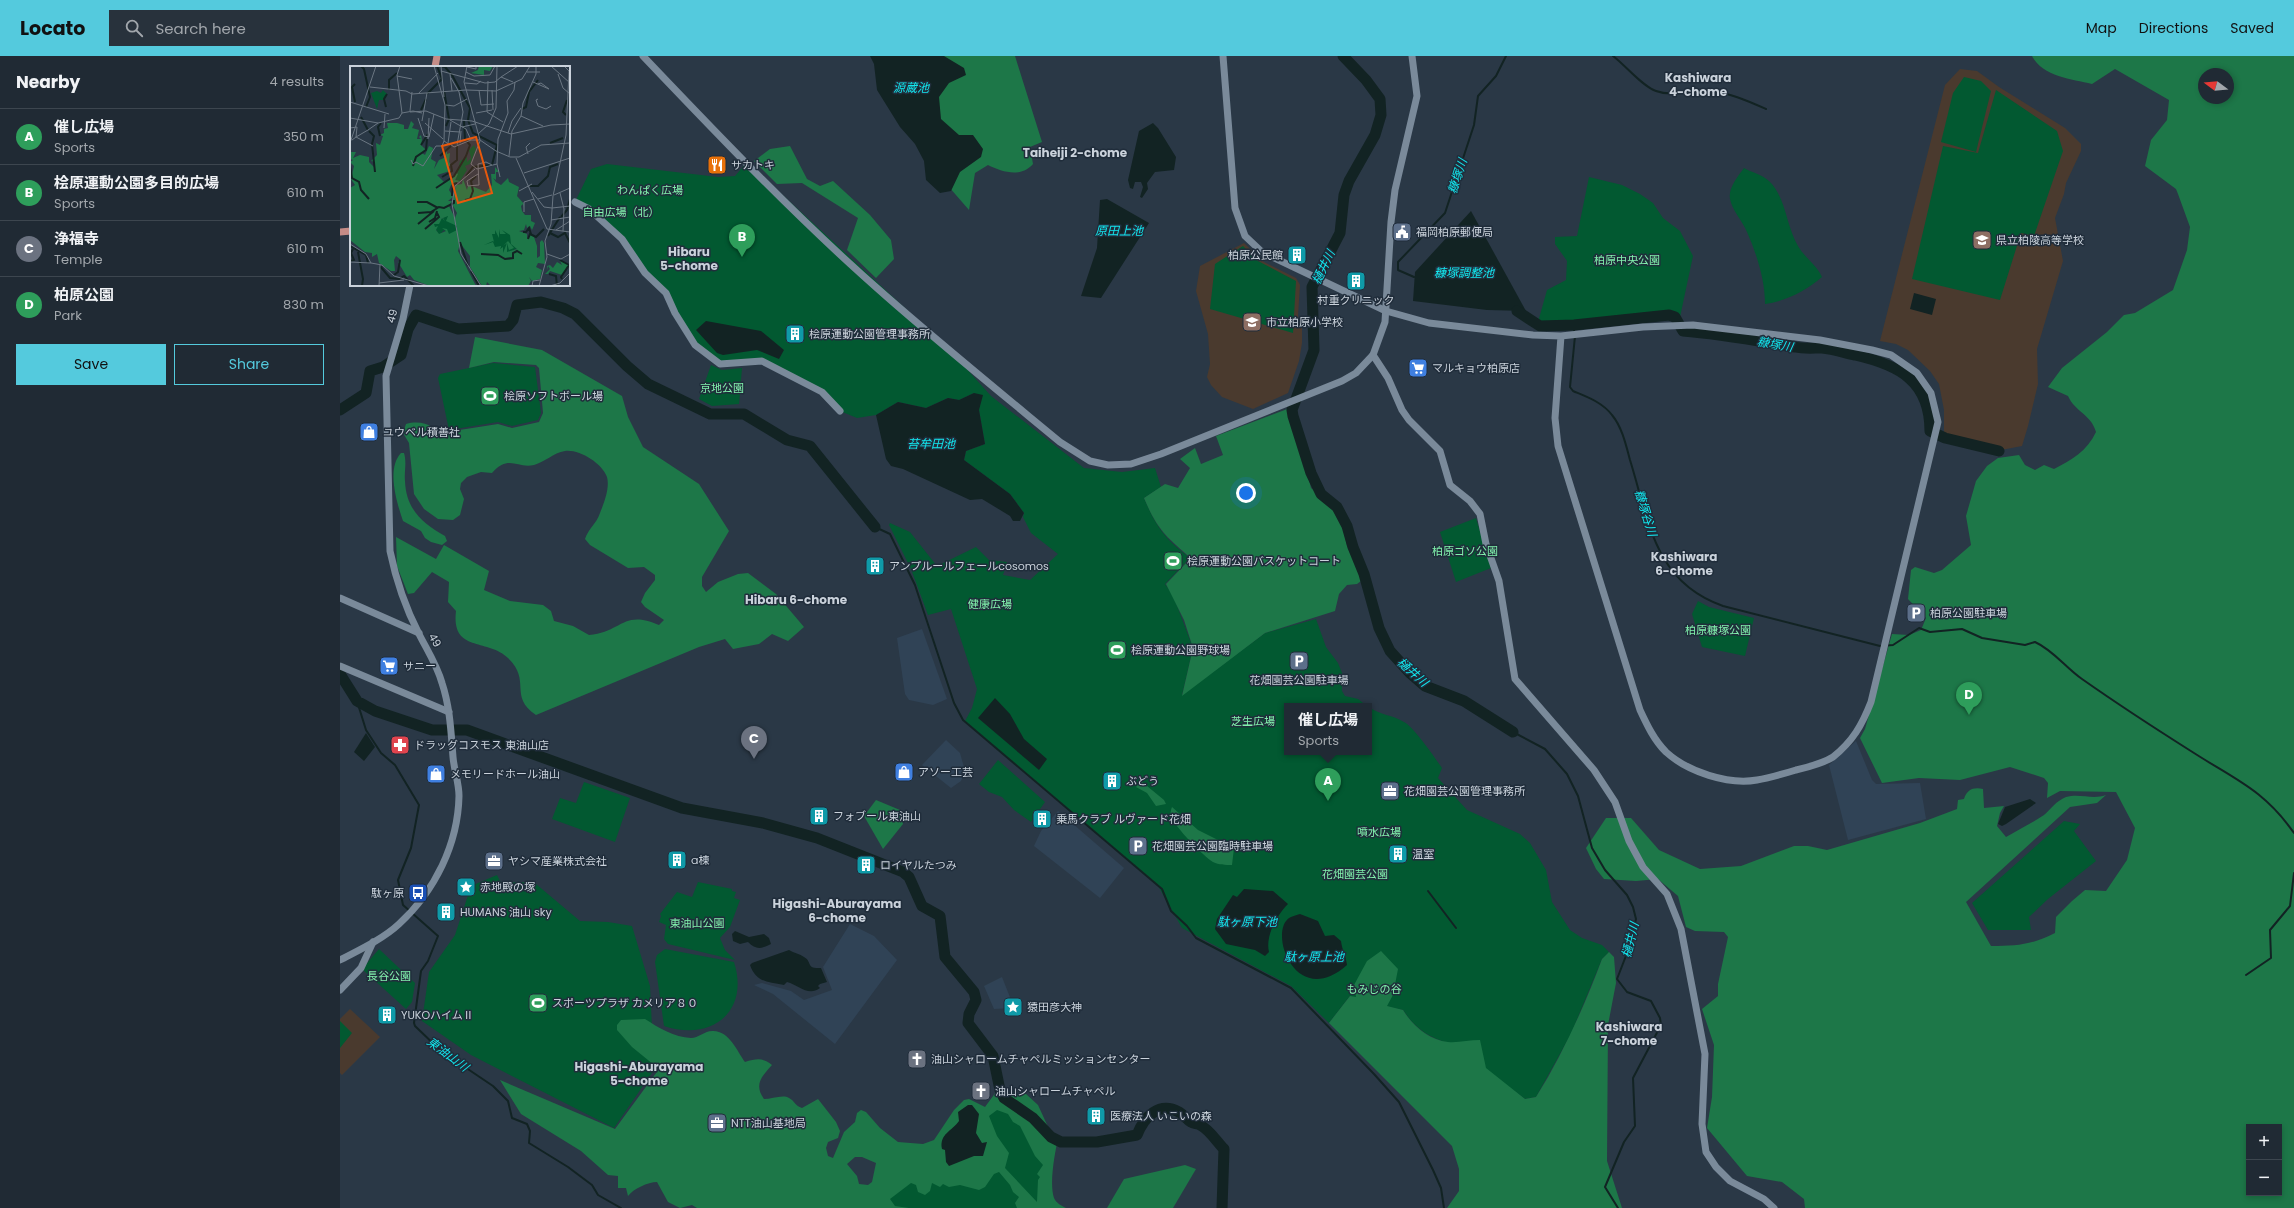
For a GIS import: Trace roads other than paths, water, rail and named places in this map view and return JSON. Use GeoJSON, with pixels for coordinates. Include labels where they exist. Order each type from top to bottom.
{"type":"FeatureCollection","features":[{"type":"Feature","properties":{"kind":"main road"},"geometry":{"type":"LineString","coordinates":[[435,66],[436,56]]}},
{"type":"Feature","properties":{"kind":"main road"},"geometry":{"type":"LineString","coordinates":[[340,232],[350,231]]}},
{"type":"Feature","properties":{"kind":"street"},"geometry":{"type":"LineString","coordinates":[[643,56],[693,110],[807,222],[886,296],[1060,442],[1090,461],[1108,464],[1130,464],[1161,454],[1305,397],[1342,381],[1356,373],[1373,355],[1385,322],[1391,222],[1395,190],[1417,96],[1412,56]]}},
{"type":"Feature","properties":{"kind":"street"},"geometry":{"type":"LineString","coordinates":[[1223,56],[1235,208],[1245,236],[1262,252],[1322,279],[1386,311],[1429,323],[1533,335],[1569,336],[1678,324],[1745,330],[1820,340],[1891,355],[1917,373],[1931,393],[1938,422],[1870,702],[1862,727],[1832,757],[1816,765],[1756,780],[1730,780],[1701,773],[1666,752],[1655,738],[1640,710],[1558,446],[1555,418],[1561,336]]}},
{"type":"Feature","properties":{"kind":"street"},"geometry":{"type":"LineString","coordinates":[[575,202],[589,209],[622,239],[645,273],[666,293],[675,314],[695,345],[720,364],[762,361],[822,392],[840,411]]}},
{"type":"Feature","properties":{"kind":"street","name":"49"},"geometry":{"type":"LineString","coordinates":[[340,960],[373,942],[399,925],[413,909],[439,871],[450,851],[457,824],[459,794],[453,758],[451,722],[442,683],[432,658],[418,633],[395,578],[390,551],[387,372],[403,319],[410,286]]}},
{"type":"Feature","properties":{"kind":"street"},"geometry":{"type":"LineString","coordinates":[[1373,355],[1388,378],[1402,410],[1409,420],[1440,452],[1450,485],[1470,501],[1480,514],[1486,544],[1499,581],[1515,679],[1594,770],[1615,802],[1629,841],[1643,867],[1667,894],[1681,929],[1705,1054],[1702,1124],[1706,1152],[1716,1167],[1730,1181],[1764,1199],[1774,1208]]}},
{"type":"Feature","properties":{"kind":"street"},"geometry":{"type":"LineString","coordinates":[[340,598],[418,633]]}},
{"type":"Feature","properties":{"kind":"street"},"geometry":{"type":"LineString","coordinates":[[340,666],[449,712]]}},
{"type":"Feature","properties":{"kind":"street"},"geometry":{"type":"LineString","coordinates":[[340,990],[361,968],[373,942]]}},
{"type":"Feature","properties":{"kind":"water","name":"源蔵池"},"geometry":{"type":"Polygon","coordinates":[[[870,56],[944,56],[964,68],[966,75],[949,83],[939,97],[941,119],[959,135],[973,135],[983,149],[981,157],[960,172],[951,191],[940,193],[926,180],[924,161],[915,144],[900,127],[877,90],[874,64],[870,56]]]}},
{"type":"Feature","properties":{"kind":"water"},"geometry":{"type":"Polygon","coordinates":[[[1153,123],[1158,128],[1176,157],[1174,170],[1155,172],[1147,183],[1148,189],[1142,198],[1140,197],[1143,187],[1141,182],[1135,182],[1133,189],[1130,188],[1128,180],[1139,131],[1153,123]]]}},
{"type":"Feature","properties":{"kind":"water","name":"原田上池"},"geometry":{"type":"Polygon","coordinates":[[[1107,199],[1149,223],[1101,298],[1081,296],[1097,248],[1100,200],[1107,199]]]}},
{"type":"Feature","properties":{"kind":"water","name":"糠塚調整池"},"geometry":{"type":"Polygon","coordinates":[[[1471,211],[1526,311],[1487,310],[1413,301],[1415,272],[1471,211]]]}},
{"type":"Feature","properties":{"kind":"water"},"geometry":{"type":"Polygon","coordinates":[[[1914,293],[1936,299],[1932,315],[1910,309],[1914,293]]]}},
{"type":"Feature","properties":{"kind":"water"},"geometry":{"type":"Polygon","coordinates":[[[706,321],[761,331],[784,350],[779,359],[757,350],[723,355],[717,353],[696,330],[706,321]]]}},
{"type":"Feature","properties":{"kind":"water","name":"苔牟田池"},"geometry":{"type":"Polygon","coordinates":[[[974,393],[983,395],[979,410],[985,444],[966,451],[964,460],[1010,494],[1024,513],[1020,521],[1013,521],[1010,516],[982,499],[970,500],[903,469],[891,466],[886,459],[876,415],[898,402],[926,408],[948,398],[959,400],[974,393]]]}},
{"type":"Feature","properties":{"kind":"water"},"geometry":{"type":"Polygon","coordinates":[[[995,698],[1010,714],[1024,739],[1047,759],[1039,770],[978,718],[995,698]]]}},
{"type":"Feature","properties":{"kind":"water"},"geometry":{"type":"Polygon","coordinates":[[[366,733],[375,747],[364,761],[354,752],[366,733]]]}},
{"type":"Feature","properties":{"kind":"water"},"geometry":{"type":"Polygon","coordinates":[[[2030,799],[2036,803],[2006,824],[2002,826],[1998,824],[2005,807],[2030,799]]]}},
{"type":"Feature","properties":{"kind":"water","name":"駄ヶ原下池"},"geometry":{"type":"Polygon","coordinates":[[[1244,889],[1273,891],[1288,904],[1273,926],[1269,939],[1269,952],[1265,956],[1255,950],[1226,944],[1215,929],[1217,919],[1233,895],[1237,897],[1244,889]]]}},
{"type":"Feature","properties":{"kind":"water","name":"駄ヶ原上池"},"geometry":{"type":"Polygon","coordinates":[[[1300,914],[1318,921],[1325,936],[1334,935],[1341,941],[1347,965],[1329,977],[1313,979],[1301,974],[1291,964],[1285,951],[1282,938],[1283,926],[1289,918],[1300,914]]]}},
{"type":"Feature","properties":{"kind":"water"},"geometry":{"type":"Polygon","coordinates":[[[735,931],[749,937],[764,934],[769,938],[771,944],[759,948],[748,942],[740,944],[733,941],[732,934],[735,931]]]}},
{"type":"Feature","properties":{"kind":"water"},"geometry":{"type":"Polygon","coordinates":[[[789,950],[807,959],[811,966],[821,968],[827,982],[820,984],[818,986],[820,988],[816,990],[807,991],[787,982],[784,985],[763,980],[752,971],[750,965],[752,963],[789,950]]]}},
{"type":"Feature","properties":{"kind":"water"},"geometry":{"type":"Polygon","coordinates":[[[968,1105],[972,1105],[979,1114],[976,1133],[982,1143],[987,1142],[983,1156],[974,1156],[949,1166],[946,1162],[945,1150],[942,1149],[942,1140],[959,1121],[958,1112],[968,1105]]]}},
{"type":"Feature","properties":{"kind":"waterway","name":"樋井川"},"geometry":{"type":"LineString","coordinates":[[1343,56],[1366,80],[1380,99],[1381,115],[1375,135],[1349,181],[1344,195],[1340,233],[1312,287],[1314,350],[1292,410],[1293,416],[1311,473],[1321,494],[1337,507],[1347,526],[1353,547],[1364,574],[1379,628],[1390,651],[1410,673],[1425,686],[1464,701],[1513,732]]}},
{"type":"Feature","properties":{"kind":"waterway","name":"糠塚川"},"geometry":{"type":"LineString","coordinates":[[1414,277],[1398,270],[1398,262],[1445,213],[1474,125],[1478,96],[1496,76],[1506,56]]}},
{"type":"Feature","properties":{"kind":"waterway"},"geometry":{"type":"LineString","coordinates":[[1613,56],[1640,81],[1656,91],[1662,93],[1702,91],[1723,93],[1738,97],[1766,109]]}},
{"type":"Feature","properties":{"kind":"waterway"},"geometry":{"type":"LineString","coordinates":[[340,410],[366,393],[370,371],[383,367],[401,355],[408,329],[416,315],[458,329],[508,326],[513,320],[517,305],[541,302],[563,308],[575,314],[627,366],[648,384],[710,414],[744,414],[787,440],[810,446],[875,527]]}},
{"type":"Feature","properties":{"kind":"waterway","name":"糠塚川"},"geometry":{"type":"LineString","coordinates":[[1517,311],[1540,326],[1574,325],[1669,315],[1675,317],[1683,331],[1798,348],[1822,348],[1871,359],[1898,370],[1909,378],[1918,388],[1924,399],[1929,414],[1930,431],[1945,438],[1999,451]]}},
{"type":"Feature","properties":{"kind":"waterway","name":"糠塚谷川"},"geometry":{"type":"LineString","coordinates":[[1574,325],[1574,332]]}},
{"type":"Feature","properties":{"kind":"waterway","name":"糠塚谷川"},"geometry":{"type":"LineString","coordinates":[[1575,336],[1570,387],[1573,391],[1594,400],[1604,407],[1615,420],[1623,436],[1643,505],[1658,547],[1668,565],[1682,582],[1700,595],[1723,606],[1880,646],[1893,645],[1919,628],[1930,632],[1962,629],[1982,638],[2025,645],[2035,642],[2042,645],[2054,654],[2076,675],[2248,787],[2272,806],[2294,833]]}},
{"type":"Feature","properties":{"kind":"waterway"},"geometry":{"type":"LineString","coordinates":[[875,527],[890,534],[915,585],[954,703],[963,720],[1162,889],[1171,911],[1187,926],[1196,938],[1291,988],[1399,1102],[1441,1188],[1444,1208]]}},
{"type":"Feature","properties":{"kind":"waterway"},"geometry":{"type":"LineString","coordinates":[[340,674],[357,701],[375,711],[432,730],[467,730],[682,808],[763,823],[817,838],[903,872],[909,877],[922,906],[940,916],[945,957],[974,992],[976,1000],[969,1014],[968,1023],[993,1056],[1000,1090],[1004,1098],[1033,1118],[1051,1137],[1061,1142],[1097,1142],[1137,1135],[1144,1122],[1153,1113],[1165,1108],[1179,1112],[1193,1123],[1199,1124],[1207,1129],[1224,1149],[1222,1208]]}},
{"type":"Feature","properties":{"kind":"waterway","name":"東油山川"},"geometry":{"type":"LineString","coordinates":[[357,701],[366,730],[381,753],[395,765],[419,805],[411,848],[398,880],[403,905],[438,936],[428,961],[421,971],[414,1023],[415,1026],[441,1051],[493,1086],[508,1101],[512,1118],[527,1124],[530,1131],[529,1143],[568,1167],[592,1185],[598,1195],[621,1208]]}},
{"type":"Feature","properties":{"kind":"waterway","name":"樋井川"},"geometry":{"type":"LineString","coordinates":[[1513,732],[1545,749],[1567,774],[1578,796],[1592,848],[1605,870],[1627,895],[1633,907],[1636,919],[1629,948],[1617,979],[1627,992],[1651,1001],[1660,1018],[1661,1025],[1633,1078],[1635,1126],[1624,1142],[1605,1187],[1618,1208]]}},
{"type":"Feature","properties":{"kind":"waterway"},"geometry":{"type":"LineString","coordinates":[[2246,975],[2271,958],[2270,930],[2290,906],[2294,873]]}},
{"type":"Feature","properties":{"kind":"waterway"},"geometry":{"type":"LineString","coordinates":[[1428,891],[1456,928]]}},
{"type":"Feature","properties":{"kind":"place","name":"サカトキ"},"geometry":{"type":"Point","coordinates":[717,165]}},
{"type":"Feature","properties":{"kind":"place","name":"福岡柏原郵便局"},"geometry":{"type":"Point","coordinates":[1402,232]}},
{"type":"Feature","properties":{"kind":"place","name":"県立柏陵高等学校"},"geometry":{"type":"Point","coordinates":[1982,240]}},
{"type":"Feature","properties":{"kind":"place","name":"柏原公民館"},"geometry":{"type":"Point","coordinates":[1297,255]}},
{"type":"Feature","properties":{"kind":"place","name":"桧原運動公園多目的広場"},"geometry":{"type":"Point","coordinates":[742,257]}},
{"type":"Feature","properties":{"kind":"place","name":"村重クリニック"},"geometry":{"type":"Point","coordinates":[1356,281]}},
{"type":"Feature","properties":{"kind":"place","name":"市立柏原小学校"},"geometry":{"type":"Point","coordinates":[1252,322]}},
{"type":"Feature","properties":{"kind":"place","name":"桧原運動公園管理事務所"},"geometry":{"type":"Point","coordinates":[795,334]}},
{"type":"Feature","properties":{"kind":"place","name":"マルキョウ柏原店"},"geometry":{"type":"Point","coordinates":[1418,368]}},
{"type":"Feature","properties":{"kind":"place","name":"桧原ソフトボール場"},"geometry":{"type":"Point","coordinates":[490,396]}},
{"type":"Feature","properties":{"kind":"place","name":"ユウベル積善社"},"geometry":{"type":"Point","coordinates":[369,432]}},
{"type":"Feature","properties":{"kind":"place","name":"桧原運動公園バスケットコート"},"geometry":{"type":"Point","coordinates":[1173,561]}},
{"type":"Feature","properties":{"kind":"place","name":"アンプルールフェールcosomos"},"geometry":{"type":"Point","coordinates":[875,566]}},
{"type":"Feature","properties":{"kind":"place","name":"柏原公園駐車場"},"geometry":{"type":"Point","coordinates":[1916,613]}},
{"type":"Feature","properties":{"kind":"place","name":"桧原運動公園野球場"},"geometry":{"type":"Point","coordinates":[1117,650]}},
{"type":"Feature","properties":{"kind":"place","name":"花畑園芸公園駐車場"},"geometry":{"type":"Point","coordinates":[1299,661]}},
{"type":"Feature","properties":{"kind":"place","name":"サニー"},"geometry":{"type":"Point","coordinates":[389,666]}},
{"type":"Feature","properties":{"kind":"place","name":"柏原公園"},"geometry":{"type":"Point","coordinates":[1969,715]}},
{"type":"Feature","properties":{"kind":"place","name":"ドラッグコスモス 東油山店"},"geometry":{"type":"Point","coordinates":[400,745]}},
{"type":"Feature","properties":{"kind":"place","name":"浄福寺"},"geometry":{"type":"Point","coordinates":[754,759]}},
{"type":"Feature","properties":{"kind":"place","name":"アソー工芸"},"geometry":{"type":"Point","coordinates":[904,772]}},
{"type":"Feature","properties":{"kind":"place","name":"メモリードホール油山"},"geometry":{"type":"Point","coordinates":[436,774]}},
{"type":"Feature","properties":{"kind":"place","name":"ぶどう"},"geometry":{"type":"Point","coordinates":[1112,781]}},
{"type":"Feature","properties":{"kind":"place","name":"花畑園芸公園管理事務所"},"geometry":{"type":"Point","coordinates":[1390,791]}},
{"type":"Feature","properties":{"kind":"place","name":"催し広場"},"geometry":{"type":"Point","coordinates":[1328,801]}},
{"type":"Feature","properties":{"kind":"place","name":"フォブール東油山"},"geometry":{"type":"Point","coordinates":[819,816]}},
{"type":"Feature","properties":{"kind":"place","name":"乗馬クラブ ルヴァード花畑"},"geometry":{"type":"Point","coordinates":[1042,819]}},
{"type":"Feature","properties":{"kind":"place","name":"花畑園芸公園臨時駐車場"},"geometry":{"type":"Point","coordinates":[1138,846]}},
{"type":"Feature","properties":{"kind":"place","name":"温室"},"geometry":{"type":"Point","coordinates":[1398,854]}},
{"type":"Feature","properties":{"kind":"place","name":"a棟"},"geometry":{"type":"Point","coordinates":[677,860]}},
{"type":"Feature","properties":{"kind":"place","name":"ヤシマ産業株式会社"},"geometry":{"type":"Point","coordinates":[494,861]}},
{"type":"Feature","properties":{"kind":"place","name":"ロイヤルたつみ"},"geometry":{"type":"Point","coordinates":[866,865]}},
{"type":"Feature","properties":{"kind":"place","name":"赤地殿の塚"},"geometry":{"type":"Point","coordinates":[466,887]}},
{"type":"Feature","properties":{"kind":"place","name":"駄ヶ原"},"geometry":{"type":"Point","coordinates":[418,893]}},
{"type":"Feature","properties":{"kind":"place","name":"HUMANS 油山 sky"},"geometry":{"type":"Point","coordinates":[446,912]}},
{"type":"Feature","properties":{"kind":"place","name":"スポーツプラザ カメリア８０"},"geometry":{"type":"Point","coordinates":[538,1003]}},
{"type":"Feature","properties":{"kind":"place","name":"猿田彦大神"},"geometry":{"type":"Point","coordinates":[1013,1007]}},
{"type":"Feature","properties":{"kind":"place","name":"YUKOハイムⅡ"},"geometry":{"type":"Point","coordinates":[387,1015]}},
{"type":"Feature","properties":{"kind":"place","name":"油山シャロームチャペルミッションセンター"},"geometry":{"type":"Point","coordinates":[917,1059]}},
{"type":"Feature","properties":{"kind":"place","name":"油山シャロームチャペル"},"geometry":{"type":"Point","coordinates":[981,1091]}},
{"type":"Feature","properties":{"kind":"place","name":"医療法人 いこいの森"},"geometry":{"type":"Point","coordinates":[1096,1116]}},
{"type":"Feature","properties":{"kind":"place","name":"NTT油山基地局"},"geometry":{"type":"Point","coordinates":[717,1123]}},
{"type":"Feature","properties":{"kind":"district","name":"Kashiwara 4-chome"},"geometry":{"type":"Point","coordinates":[1698,84]}},
{"type":"Feature","properties":{"kind":"district","name":"Taiheiji 2-chome"},"geometry":{"type":"Point","coordinates":[1075,152]}},
{"type":"Feature","properties":{"kind":"district","name":"Hibaru 5-chome"},"geometry":{"type":"Point","coordinates":[689,258]}},
{"type":"Feature","properties":{"kind":"district","name":"Kashiwara 6-chome"},"geometry":{"type":"Point","coordinates":[1684,563]}},
{"type":"Feature","properties":{"kind":"district","name":"Hibaru 6-chome"},"geometry":{"type":"Point","coordinates":[796,599]}},
{"type":"Feature","properties":{"kind":"district","name":"Higashi-Aburayama 6-chome"},"geometry":{"type":"Point","coordinates":[837,910]}},
{"type":"Feature","properties":{"kind":"district","name":"Kashiwara 7-chome"},"geometry":{"type":"Point","coordinates":[1629,1033]}},
{"type":"Feature","properties":{"kind":"district","name":"Higashi-Aburayama 5-chome"},"geometry":{"type":"Point","coordinates":[639,1073]}},
{"type":"Feature","properties":{"kind":"park label","name":"わんぱく広場"},"geometry":{"type":"Point","coordinates":[650,190]}},
{"type":"Feature","properties":{"kind":"park label","name":"自由広場（北）"},"geometry":{"type":"Point","coordinates":[621,212]}},
{"type":"Feature","properties":{"kind":"park label","name":"柏原中央公園"},"geometry":{"type":"Point","coordinates":[1627,260]}},
{"type":"Feature","properties":{"kind":"park label","name":"京地公園"},"geometry":{"type":"Point","coordinates":[722,388]}},
{"type":"Feature","properties":{"kind":"park label","name":"柏原ゴソ公園"},"geometry":{"type":"Point","coordinates":[1465,551]}},
{"type":"Feature","properties":{"kind":"park label","name":"健康広場"},"geometry":{"type":"Point","coordinates":[990,604]}},
{"type":"Feature","properties":{"kind":"park label","name":"柏原糠塚公園"},"geometry":{"type":"Point","coordinates":[1718,630]}},
{"type":"Feature","properties":{"kind":"park label","name":"芝生広場"},"geometry":{"type":"Point","coordinates":[1253,721]}},
{"type":"Feature","properties":{"kind":"park label","name":"噴水広場"},"geometry":{"type":"Point","coordinates":[1379,832]}},
{"type":"Feature","properties":{"kind":"park label","name":"花畑園芸公園"},"geometry":{"type":"Point","coordinates":[1355,874]}},
{"type":"Feature","properties":{"kind":"park label","name":"東油山公園"},"geometry":{"type":"Point","coordinates":[697,923]}},
{"type":"Feature","properties":{"kind":"park label","name":"長谷公園"},"geometry":{"type":"Point","coordinates":[389,976]}},
{"type":"Feature","properties":{"kind":"park label","name":"もみじの谷"},"geometry":{"type":"Point","coordinates":[1374,989]}}]}
